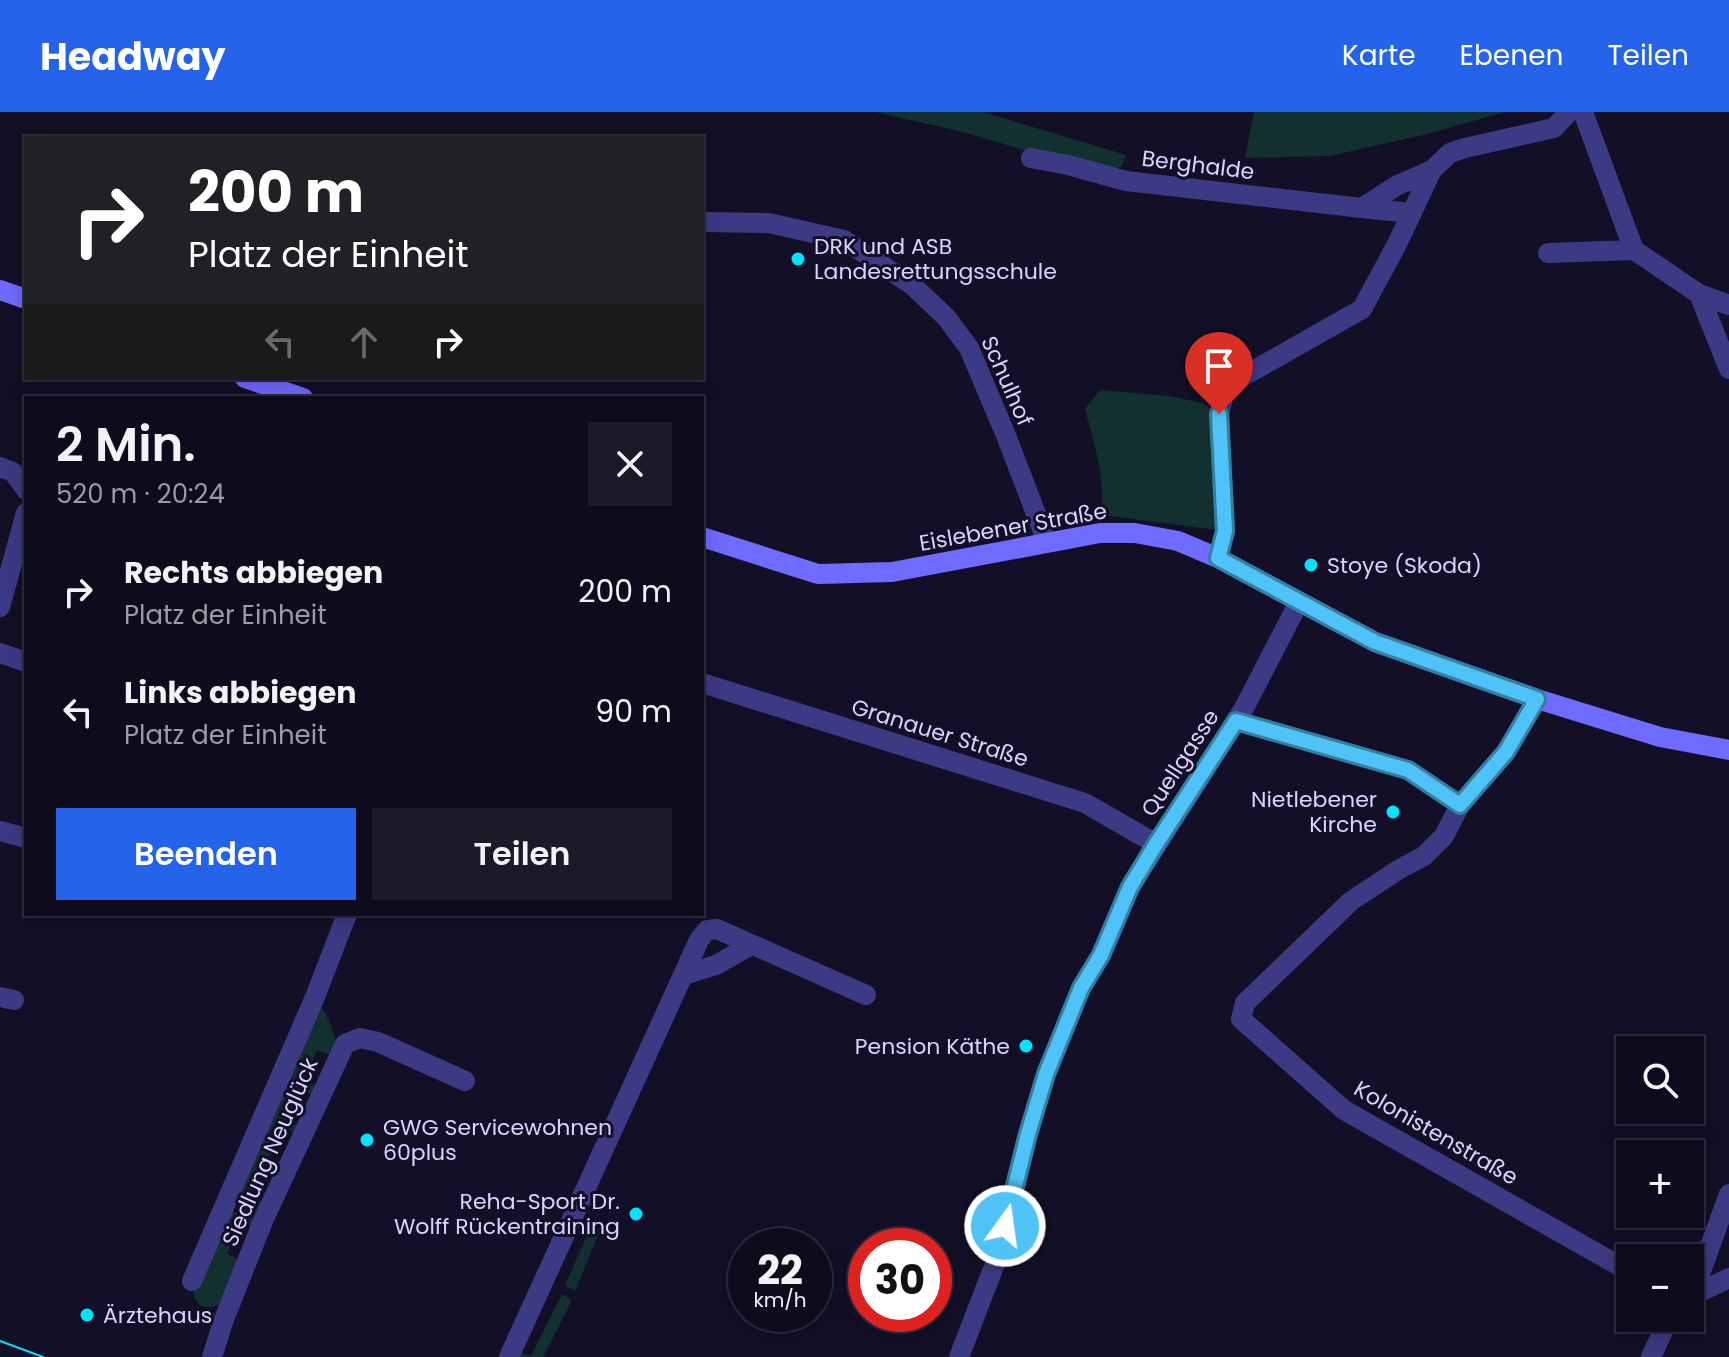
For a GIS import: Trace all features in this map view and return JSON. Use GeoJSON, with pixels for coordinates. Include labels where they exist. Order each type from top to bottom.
{"type":"FeatureCollection","features":[{"type":"Feature","properties":{"kind":"street"},"geometry":{"type":"LineString","coordinates":[[1362,208],[1396,186],[1432,170],[1450,153],[1554,128],[1569,112]]}},
{"type":"Feature","properties":{"kind":"street"},"geometry":{"type":"LineString","coordinates":[[1583,112],[1634,250],[1699,294],[1729,305]]}},
{"type":"Feature","properties":{"kind":"street","name":"Berghalde"},"geometry":{"type":"LineString","coordinates":[[1031,158],[1126,181],[1412,213]]}},
{"type":"Feature","properties":{"kind":"street"},"geometry":{"type":"LineString","coordinates":[[1218,558],[1225,531],[1219,414],[1224,395],[1242,377],[1362,309],[1432,170]]}},
{"type":"Feature","properties":{"kind":"street","name":"Schulhof"},"geometry":{"type":"LineString","coordinates":[[704,222],[769,223],[844,240],[912,285],[946,317],[969,348],[1047,542]]}},
{"type":"Feature","properties":{"kind":"street"},"geometry":{"type":"LineString","coordinates":[[1548,253],[1634,250]]}},
{"type":"Feature","properties":{"kind":"street"},"geometry":{"type":"LineString","coordinates":[[0,292],[24,298]]}},
{"type":"Feature","properties":{"kind":"street"},"geometry":{"type":"LineString","coordinates":[[1699,294],[1729,369]]}},
{"type":"Feature","properties":{"kind":"street"},"geometry":{"type":"LineString","coordinates":[[251,380],[297,396]]}},
{"type":"Feature","properties":{"kind":"street"},"geometry":{"type":"LineString","coordinates":[[0,467],[13,472],[24,487]]}},
{"type":"Feature","properties":{"kind":"street"},"geometry":{"type":"LineString","coordinates":[[0,607],[24,520]]}},
{"type":"Feature","properties":{"kind":"street","name":"Eislebener Straße"},"geometry":{"type":"LineString","coordinates":[[704,538],[818,574],[892,572],[1100,533],[1135,533],[1178,541],[1218,558],[1375,642],[1537,699],[1660,737],[1729,750]]}},
{"type":"Feature","properties":{"kind":"street","name":"Quellgasse"},"geometry":{"type":"LineString","coordinates":[[959,1357],[998,1256],[1046,1074],[1081,988],[1101,955],[1130,887],[1240,716],[1299,602]]}},
{"type":"Feature","properties":{"kind":"street"},"geometry":{"type":"LineString","coordinates":[[0,653],[24,661]]}},
{"type":"Feature","properties":{"kind":"street","name":"Granauer Straße"},"geometry":{"type":"LineString","coordinates":[[704,684],[1085,803],[1156,844]]}},
{"type":"Feature","properties":{"kind":"street"},"geometry":{"type":"LineString","coordinates":[[1240,716],[1408,770],[1460,805],[1506,752],[1537,699]]}},
{"type":"Feature","properties":{"kind":"street","name":"Kolonistenstraße"},"geometry":{"type":"LineString","coordinates":[[1460,805],[1444,836],[1424,856],[1351,901],[1245,1003],[1241,1019],[1344,1110],[1616,1264]]}},
{"type":"Feature","properties":{"kind":"street"},"geometry":{"type":"LineString","coordinates":[[0,831],[24,837]]}},
{"type":"Feature","properties":{"kind":"street","name":"Siedlung Neuglück"},"geometry":{"type":"LineString","coordinates":[[192,1281],[315,997],[346,916]]}},
{"type":"Feature","properties":{"kind":"street"},"geometry":{"type":"LineString","coordinates":[[509,1357],[699,940],[707,930],[717,929],[866,995]]}},
{"type":"Feature","properties":{"kind":"street"},"geometry":{"type":"LineString","coordinates":[[684,975],[716,965],[751,945]]}},
{"type":"Feature","properties":{"kind":"street","name":"Siedlung Neuglück"},"geometry":{"type":"LineString","coordinates":[[212,1357],[259,1230],[345,1044],[360,1038],[378,1042],[465,1081]]}},
{"type":"Feature","properties":{"kind":"street"},"geometry":{"type":"LineString","coordinates":[[1704,1261],[1729,1194]]}},
{"type":"Feature","properties":{"kind":"street"},"geometry":{"type":"LineString","coordinates":[[1704,1290],[1729,1278]]}},
{"type":"Feature","properties":{"kind":"street"},"geometry":{"type":"LineString","coordinates":[[1651,1357],[1663,1332]]}},
{"type":"Feature","properties":{"kind":"green space"},"geometry":{"type":"Polygon","coordinates":[[[876,112],[983,112],[1126,155],[1117,170],[1099,168],[876,112]]]}},
{"type":"Feature","properties":{"kind":"green space"},"geometry":{"type":"Polygon","coordinates":[[[1254,112],[1505,112],[1330,156],[1245,158],[1254,112]]]}},
{"type":"Feature","properties":{"kind":"green space"},"geometry":{"type":"Polygon","coordinates":[[[1100,390],[1168,396],[1203,403],[1219,414],[1225,531],[1101,515],[1101,475],[1085,409],[1100,390]]]}},
{"type":"Feature","properties":{"kind":"green space"},"geometry":{"type":"Polygon","coordinates":[[[320,1005],[337,1044],[330,1055],[317,1050],[303,1080],[315,1086],[311,1094],[299,1089],[286,1120],[297,1125],[294,1132],[282,1127],[269,1157],[280,1163],[277,1171],[264,1165],[250,1196],[263,1203],[259,1213],[249,1211],[235,1202],[320,1005]]]}},
{"type":"Feature","properties":{"kind":"green space"},"geometry":{"type":"Polygon","coordinates":[[[231,1211],[253,1218],[255,1222],[252,1228],[240,1223],[227,1254],[239,1259],[220,1304],[202,1306],[196,1301],[193,1291],[231,1211]]]}},
{"type":"Feature","properties":{"kind":"green space"},"geometry":{"type":"Polygon","coordinates":[[[593,1222],[602,1226],[575,1291],[565,1285],[593,1222]]]}},
{"type":"Feature","properties":{"kind":"green space"},"geometry":{"type":"Polygon","coordinates":[[[562,1294],[572,1300],[543,1357],[518,1357],[520,1353],[531,1356],[562,1294]]]}},
{"type":"Feature","properties":{"kind":"tram line"},"geometry":{"type":"LineString","coordinates":[[0,1341],[43,1357]]}},
{"type":"Feature","properties":{"kind":"place","name":"DRK und ASB Landesrettungsschule"},"geometry":{"type":"Point","coordinates":[798,259]}},
{"type":"Feature","properties":{"kind":"place","name":"Stoye (Skoda)"},"geometry":{"type":"Point","coordinates":[1311,565]}},
{"type":"Feature","properties":{"kind":"place","name":"Nietlebener Kirche"},"geometry":{"type":"Point","coordinates":[1393,812]}},
{"type":"Feature","properties":{"kind":"place","name":"Pension Käthe"},"geometry":{"type":"Point","coordinates":[1026,1046]}},
{"type":"Feature","properties":{"kind":"place","name":"GWG Servicewohnen 60plus"},"geometry":{"type":"Point","coordinates":[367,1140]}},
{"type":"Feature","properties":{"kind":"place","name":"Reha-Sport Dr. Wolff Rückentraining"},"geometry":{"type":"Point","coordinates":[636,1214]}},
{"type":"Feature","properties":{"kind":"place","name":"Ärztehaus"},"geometry":{"type":"Point","coordinates":[87,1315]}},
{"type":"Feature","properties":{"kind":"route"},"geometry":{"type":"LineString","coordinates":[[1005,1226],[1046,1074],[1081,988],[1101,955],[1130,887],[1236,721],[1408,770],[1460,805],[1506,752],[1537,699],[1375,642],[1218,558],[1225,531],[1219,414]]}}]}
